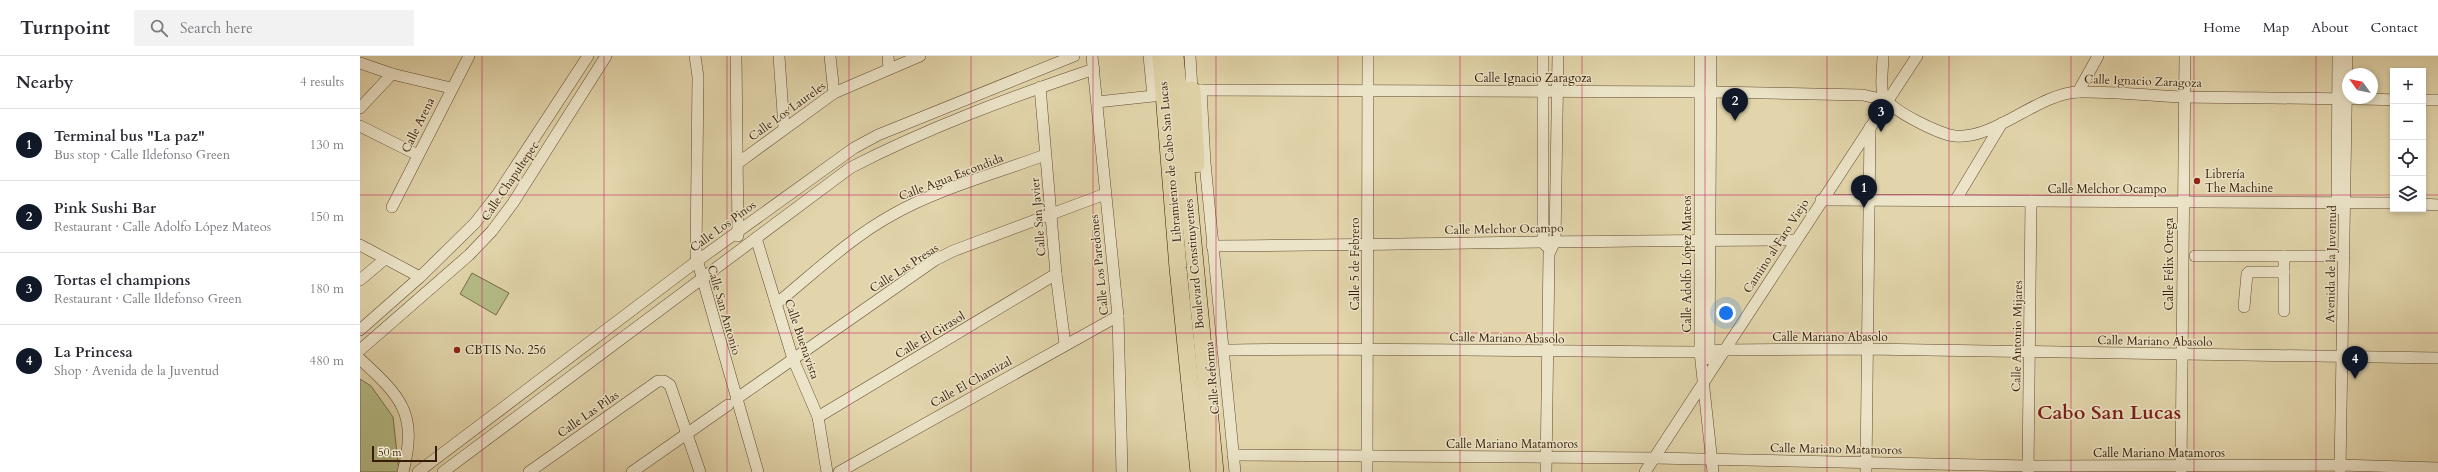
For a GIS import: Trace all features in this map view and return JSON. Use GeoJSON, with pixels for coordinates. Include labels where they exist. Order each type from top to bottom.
{"type":"FeatureCollection","features":[{"type":"Feature","properties":{"kind":"highway","name":"Libramiento de Cabo San Lucas"},"geometry":{"type":"LineString","coordinates":[[1161,56],[1186,267]]}},
{"type":"Feature","properties":{"kind":"highway","name":"Boulevard Constituyentes"},"geometry":{"type":"LineString","coordinates":[[1175,56],[1191,90],[1186,267],[1199,472]]}},
{"type":"Feature","properties":{"kind":"highway"},"geometry":{"type":"LineString","coordinates":[[1153,96],[1186,267]]}},
{"type":"Feature","properties":{"kind":"highway","name":"Boulevard Constituyentes"},"geometry":{"type":"LineString","coordinates":[[1186,267],[1215,472]]}},
{"type":"Feature","properties":{"kind":"street","name":"Calle Arena"},"geometry":{"type":"LineString","coordinates":[[392,207],[451,88],[469,56]]}},
{"type":"Feature","properties":{"kind":"street","name":"Calle Chapultepec"},"geometry":{"type":"LineString","coordinates":[[360,330],[420,276],[474,224],[497,195],[588,56]]}},
{"type":"Feature","properties":{"kind":"street","name":"Calle Chapultepec"},"geometry":{"type":"LineString","coordinates":[[360,350],[470,255],[492,231],[513,203],[606,56]]}},
{"type":"Feature","properties":{"kind":"street","name":"Calle San Antonio"},"geometry":{"type":"LineString","coordinates":[[695,56],[698,77],[695,240],[696,261],[732,402],[758,472]]}},
{"type":"Feature","properties":{"kind":"street"},"geometry":{"type":"LineString","coordinates":[[736,56],[738,232],[740,250]]}},
{"type":"Feature","properties":{"kind":"street"},"geometry":{"type":"LineString","coordinates":[[779,56],[784,128]]}},
{"type":"Feature","properties":{"kind":"street"},"geometry":{"type":"LineString","coordinates":[[830,56],[834,92]]}},
{"type":"Feature","properties":{"kind":"street"},"geometry":{"type":"LineString","coordinates":[[888,56],[889,69]]}},
{"type":"Feature","properties":{"kind":"street","name":"Calle Los Laureles"},"geometry":{"type":"LineString","coordinates":[[738,163],[834,92],[920,56]]}},
{"type":"Feature","properties":{"kind":"street","name":"Calle Los Pinos"},"geometry":{"type":"LineString","coordinates":[[418,472],[696,261],[860,144],[958,102],[1074,56]]}},
{"type":"Feature","properties":{"kind":"street","name":"Calle Los Paredones"},"geometry":{"type":"LineString","coordinates":[[1092,56],[1118,316],[1122,472]]}},
{"type":"Feature","properties":{"kind":"street"},"geometry":{"type":"LineString","coordinates":[[1097,102],[1153,96],[1149,56]]}},
{"type":"Feature","properties":{"kind":"street","name":"Boulevard Constituyentes"},"geometry":{"type":"LineString","coordinates":[[1190,56],[1191,90]]}},
{"type":"Feature","properties":{"kind":"street","name":"Calle 5 de Febrero"},"geometry":{"type":"LineString","coordinates":[[1367,472],[1368,56]]}},
{"type":"Feature","properties":{"kind":"street"},"geometry":{"type":"LineString","coordinates":[[1543,56],[1543,240],[1549,254]]}},
{"type":"Feature","properties":{"kind":"street"},"geometry":{"type":"LineString","coordinates":[[1546,472],[1549,254],[1555,240],[1558,56]]}},
{"type":"Feature","properties":{"kind":"street","name":"Calle Adolfo López Mateos"},"geometry":{"type":"LineString","coordinates":[[1700,56],[1705,92],[1705,352],[1713,472]]}},
{"type":"Feature","properties":{"kind":"street","name":"Calle Adolfo López Mateos"},"geometry":{"type":"LineString","coordinates":[[1705,92],[1711,56]]}},
{"type":"Feature","properties":{"kind":"street"},"geometry":{"type":"LineString","coordinates":[[1883,56],[1882,90],[1885,103]]}},
{"type":"Feature","properties":{"kind":"street","name":"Camino al Faro Viejo"},"geometry":{"type":"LineString","coordinates":[[1645,472],[1821,200],[1917,56]]}},
{"type":"Feature","properties":{"kind":"street"},"geometry":{"type":"LineString","coordinates":[[2078,92],[2098,56]]}},
{"type":"Feature","properties":{"kind":"street","name":"Calle Félix Ortega"},"geometry":{"type":"LineString","coordinates":[[2181,469],[2182,202],[2185,56]]}},
{"type":"Feature","properties":{"kind":"street","name":"Avenida de la Juventud"},"geometry":{"type":"LineString","coordinates":[[2337,469],[2342,99],[2338,56]]}},
{"type":"Feature","properties":{"kind":"street","name":"Avenida de la Juventud"},"geometry":{"type":"LineString","coordinates":[[2346,68],[2347,56]]}},
{"type":"Feature","properties":{"kind":"street"},"geometry":{"type":"LineString","coordinates":[[360,63],[392,74],[451,88]]}},
{"type":"Feature","properties":{"kind":"street"},"geometry":{"type":"LineString","coordinates":[[443,472],[850,168],[897,144],[1040,87],[1094,69]]}},
{"type":"Feature","properties":{"kind":"street"},"geometry":{"type":"LineString","coordinates":[[360,108],[392,74]]}},
{"type":"Feature","properties":{"kind":"street","name":"Calle San Javier"},"geometry":{"type":"LineString","coordinates":[[1040,87],[1056,274],[1065,344]]}},
{"type":"Feature","properties":{"kind":"street","name":"Calle Ignacio Zaragoza"},"geometry":{"type":"LineString","coordinates":[[1191,90],[1705,92],[1863,95],[1876,98],[1925,125],[1954,136],[1971,135],[2002,123],[2049,100],[2078,92],[2184,97],[2342,99]]}},
{"type":"Feature","properties":{"kind":"street","name":"Calle Reforma"},"geometry":{"type":"LineString","coordinates":[[1191,90],[1212,246],[1235,472]]}},
{"type":"Feature","properties":{"kind":"street","name":"Calle Ignacio Zaragoza"},"geometry":{"type":"LineString","coordinates":[[2378,100],[2390,100]]}},
{"type":"Feature","properties":{"kind":"street"},"geometry":{"type":"LineString","coordinates":[[2426,100],[2438,100]]}},
{"type":"Feature","properties":{"kind":"street"},"geometry":{"type":"LineString","coordinates":[[1955,201],[2002,123]]}},
{"type":"Feature","properties":{"kind":"street"},"geometry":{"type":"LineString","coordinates":[[360,126],[418,155]]}},
{"type":"Feature","properties":{"kind":"street"},"geometry":{"type":"LineString","coordinates":[[1866,468],[1870,127]]}},
{"type":"Feature","properties":{"kind":"street","name":"Calle Agua Escondida"},"geometry":{"type":"LineString","coordinates":[[776,304],[874,225],[918,202],[1045,155]]}},
{"type":"Feature","properties":{"kind":"street","name":"Calle Las Presas"},"geometry":{"type":"LineString","coordinates":[[632,472],[935,260],[953,251],[1105,194]]}},
{"type":"Feature","properties":{"kind":"street","name":"Calle Melchor Ocampo"},"geometry":{"type":"LineString","coordinates":[[1821,200],[1869,199],[1955,201],[2390,203]]}},
{"type":"Feature","properties":{"kind":"street","name":"Calle Antonio Mijares"},"geometry":{"type":"LineString","coordinates":[[2028,469],[2031,201]]}},
{"type":"Feature","properties":{"kind":"street"},"geometry":{"type":"LineString","coordinates":[[2426,204],[2438,205]]}},
{"type":"Feature","properties":{"kind":"street","name":"Calle Buenavista"},"geometry":{"type":"LineString","coordinates":[[756,238],[792,359],[818,417],[827,472]]}},
{"type":"Feature","properties":{"kind":"street","name":"Calle Melchor Ocampo"},"geometry":{"type":"LineString","coordinates":[[1212,246],[1368,245],[1543,240],[1796,240]]}},
{"type":"Feature","properties":{"kind":"street"},"geometry":{"type":"LineString","coordinates":[[360,246],[420,276]]}},
{"type":"Feature","properties":{"kind":"street"},"geometry":{"type":"LineString","coordinates":[[2195,256],[2340,256]]}},
{"type":"Feature","properties":{"kind":"street"},"geometry":{"type":"LineString","coordinates":[[2284,256],[2284,311]]}},
{"type":"Feature","properties":{"kind":"street"},"geometry":{"type":"LineString","coordinates":[[360,280],[385,259]]}},
{"type":"Feature","properties":{"kind":"street"},"geometry":{"type":"LineString","coordinates":[[2244,307],[2247,274],[2249,272],[2284,272]]}},
{"type":"Feature","properties":{"kind":"street","name":"Calle El Girasol"},"geometry":{"type":"LineString","coordinates":[[818,417],[1056,274]]}},
{"type":"Feature","properties":{"kind":"street","name":"Calle El Chamizal"},"geometry":{"type":"LineString","coordinates":[[839,472],[1065,344],[1118,316]]}},
{"type":"Feature","properties":{"kind":"street","name":"Calle Mariano Abasolo"},"geometry":{"type":"LineString","coordinates":[[1223,350],[1368,348],[1548,352],[1867,350],[2438,358]]}},
{"type":"Feature","properties":{"kind":"street"},"geometry":{"type":"LineString","coordinates":[[360,359],[399,398],[406,414],[408,430],[406,470]]}},
{"type":"Feature","properties":{"kind":"street","name":"Calle Las Pilas"},"geometry":{"type":"LineString","coordinates":[[529,472],[658,381],[664,381],[670,385],[686,435]]}},
{"type":"Feature","properties":{"kind":"street"},"geometry":{"type":"LineString","coordinates":[[686,435],[700,472]]}},
{"type":"Feature","properties":{"kind":"street","name":"Calle Mariano Matamoros"},"geometry":{"type":"LineString","coordinates":[[1233,455],[1713,459],[1866,468],[2438,468]]}},
{"type":"Feature","properties":{"kind":"green space"},"geometry":{"type":"Polygon","coordinates":[[[472,273],[509,293],[496,315],[460,294],[472,273]]]}},
{"type":"Feature","properties":{"kind":"green space"},"geometry":{"type":"Polygon","coordinates":[[[360,379],[371,386],[393,417],[399,472],[360,472],[360,379]]]}},
{"type":"Feature","properties":{"kind":"place","name":"Pink Sushi Bar"},"geometry":{"type":"Point","coordinates":[1735,121]}},
{"type":"Feature","properties":{"kind":"place","name":"Tortas el champions"},"geometry":{"type":"Point","coordinates":[1881,132]}},
{"type":"Feature","properties":{"kind":"place","name":"Librería The Machine"},"geometry":{"type":"Point","coordinates":[2197,181]}},
{"type":"Feature","properties":{"kind":"place","name":"Terminal bus \"La paz\""},"geometry":{"type":"Point","coordinates":[1864,208]}},
{"type":"Feature","properties":{"kind":"place","name":"CBTIS No. 256"},"geometry":{"type":"Point","coordinates":[457,350]}},
{"type":"Feature","properties":{"kind":"place","name":"La Princesa"},"geometry":{"type":"Point","coordinates":[2355,379]}},
{"type":"Feature","properties":{"kind":"district","name":"Cabo San Lucas"},"geometry":{"type":"Point","coordinates":[2109,412]}}]}
